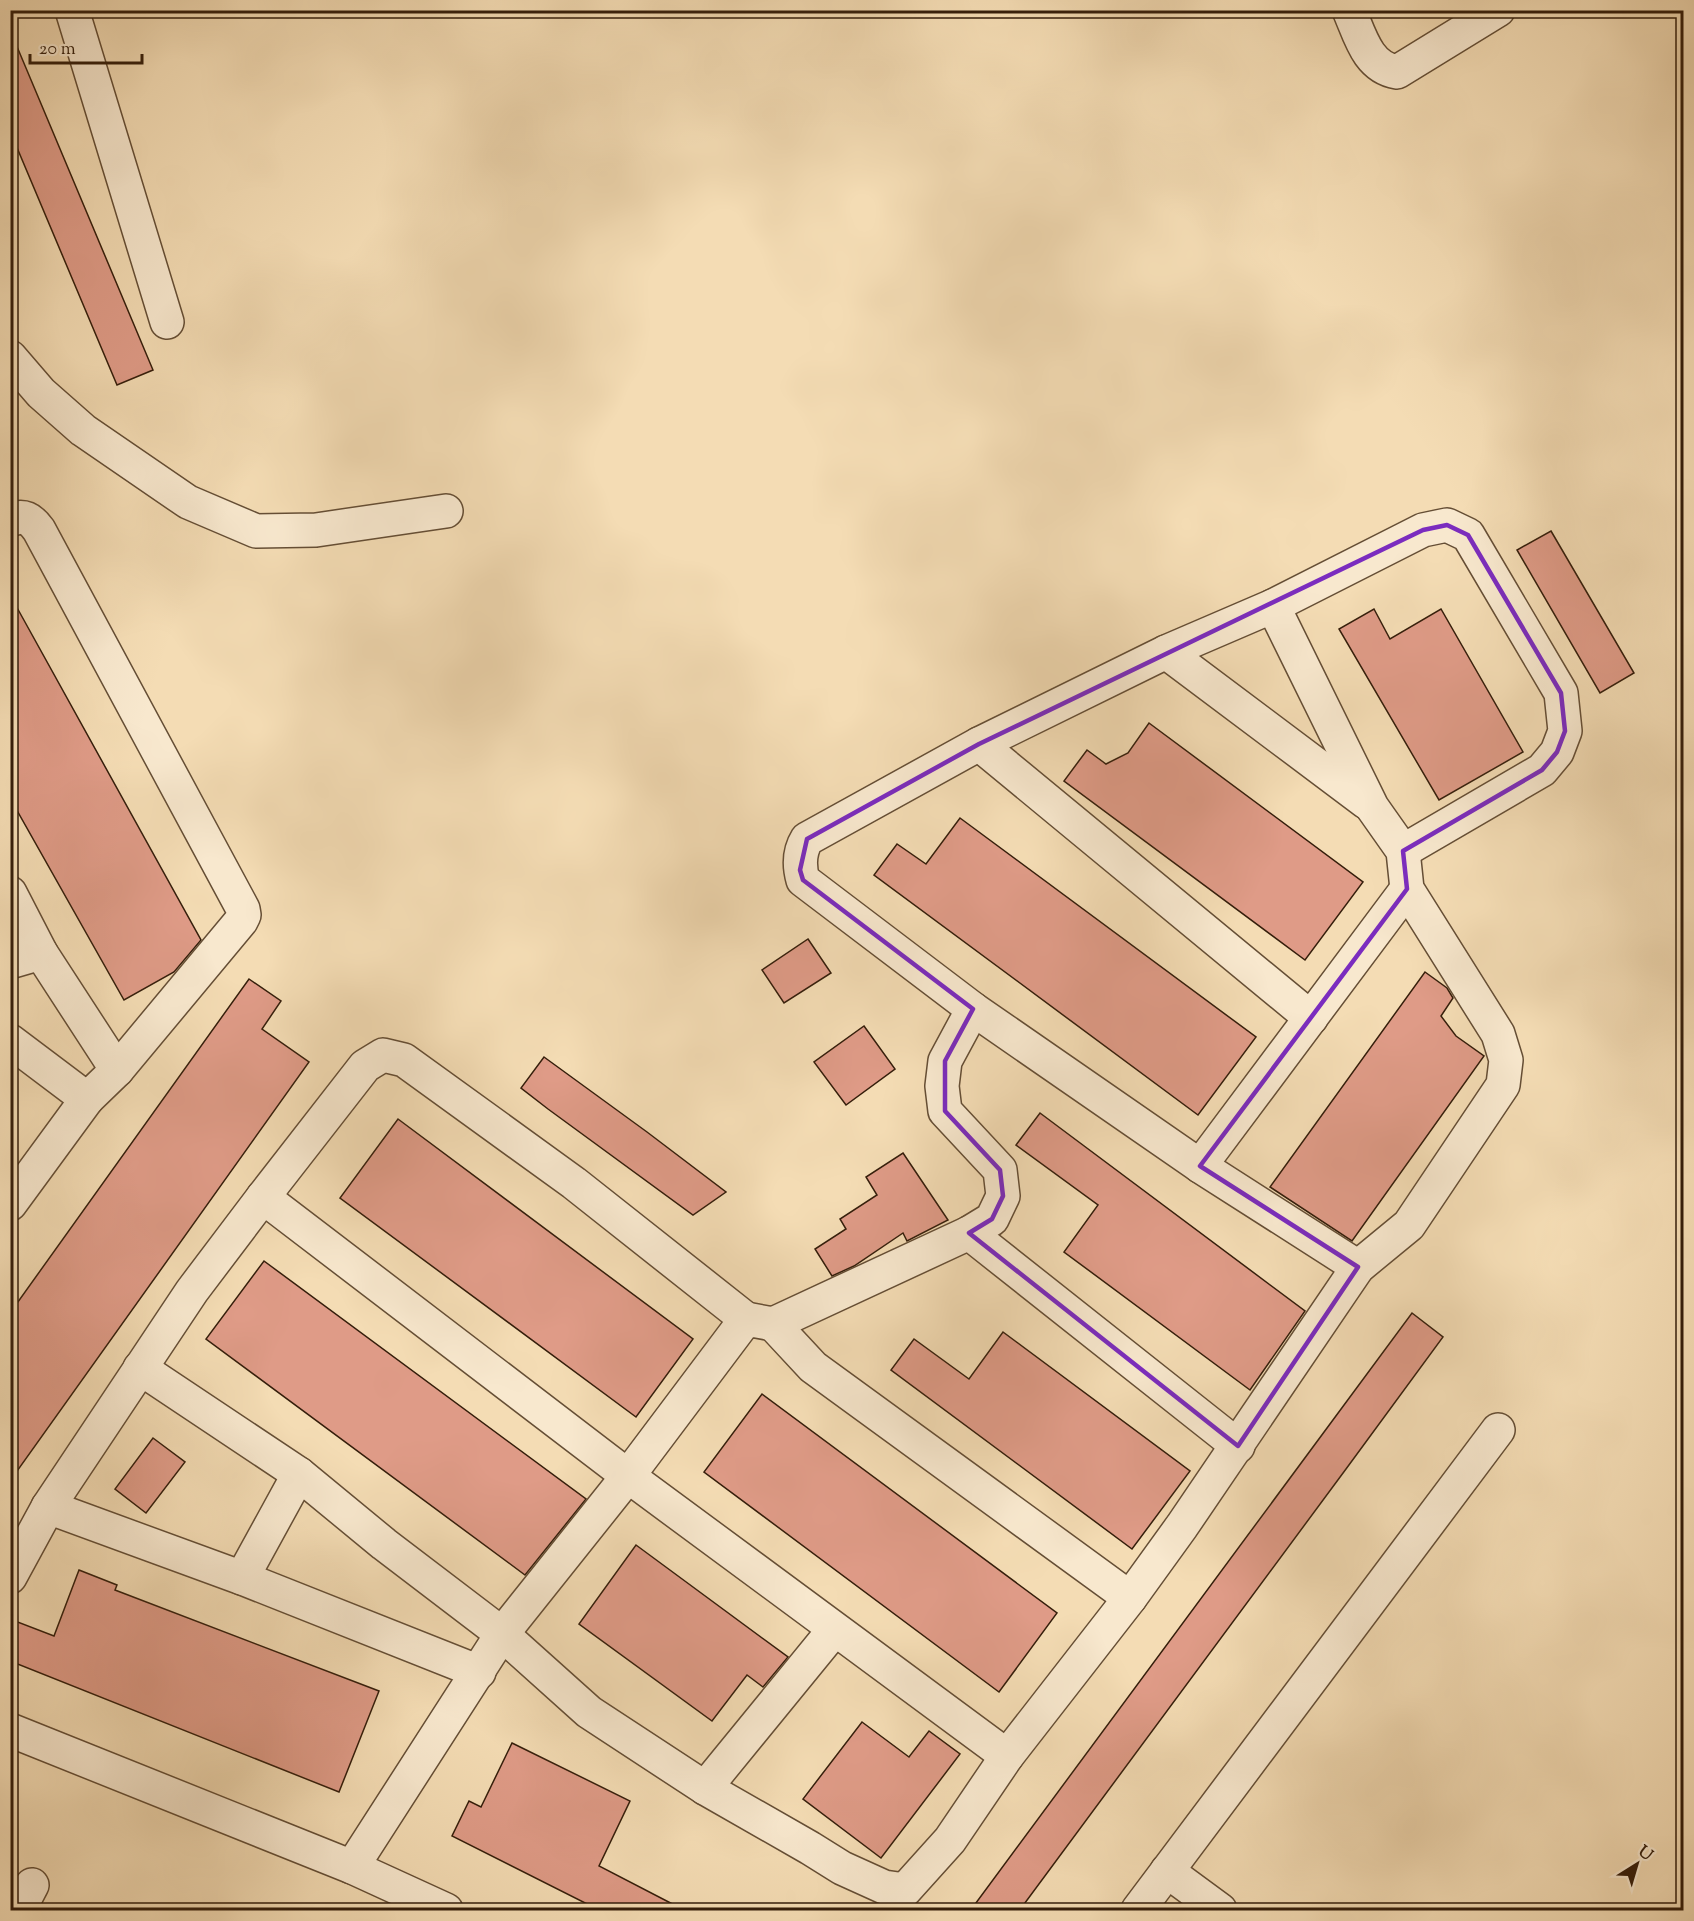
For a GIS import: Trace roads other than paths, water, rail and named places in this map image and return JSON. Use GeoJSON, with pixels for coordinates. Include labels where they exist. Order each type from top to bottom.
{"type":"FeatureCollection","features":[{"type":"Feature","properties":{"kind":"street"},"geometry":{"type":"LineString","coordinates":[[72,10],[167,322]]}},
{"type":"Feature","properties":{"kind":"street"},"geometry":{"type":"LineString","coordinates":[[1349,10],[1373,60],[1388,70],[1397,72],[1498,10]]}},
{"type":"Feature","properties":{"kind":"street"},"geometry":{"type":"LineString","coordinates":[[10,357],[41,393],[83,430],[188,502],[256,531],[316,530],[446,511]]}},
{"type":"Feature","properties":{"kind":"street"},"geometry":{"type":"LineString","coordinates":[[10,520],[18,517],[30,519],[39,530],[243,909],[244,915],[117,1070],[87,1099],[10,1204]]}},
{"type":"Feature","properties":{"kind":"street"},"geometry":{"type":"LineString","coordinates":[[1358,1267],[1200,1166],[973,1009],[803,880],[800,857],[802,846],[807,839],[979,744],[1166,652],[1273,606],[1423,530],[1447,525],[1468,536],[1561,693],[1565,731],[1557,752],[1542,770],[1402,851]]}},
{"type":"Feature","properties":{"kind":"street"},"geometry":{"type":"LineString","coordinates":[[140,1368],[299,1474],[384,1544],[502,1634],[589,1712],[705,1788],[869,1882],[884,1887],[895,1900],[950,1840],[1007,1756],[1130,1598],[1182,1526],[1358,1267],[1408,1225],[1503,1085],[1506,1060],[1498,1034],[1407,889],[1402,851],[1372,807],[1273,606]]}},
{"type":"Feature","properties":{"kind":"street"},"geometry":{"type":"LineString","coordinates":[[1166,652],[1372,807]]}},
{"type":"Feature","properties":{"kind":"street"},"geometry":{"type":"LineString","coordinates":[[979,744],[1311,1018]]}},
{"type":"Feature","properties":{"kind":"street"},"geometry":{"type":"LineString","coordinates":[[1200,1166],[1407,889]]}},
{"type":"Feature","properties":{"kind":"street"},"geometry":{"type":"LineString","coordinates":[[10,893],[26,957],[117,1070]]}},
{"type":"Feature","properties":{"kind":"street"},"geometry":{"type":"LineString","coordinates":[[352,1867],[502,1634],[628,1476],[760,1322],[969,1233],[992,1219],[1004,1196],[1000,1170],[945,1112],[942,1086],[945,1061],[973,1009]]}},
{"type":"Feature","properties":{"kind":"street"},"geometry":{"type":"LineString","coordinates":[[10,1041],[87,1099]]}},
{"type":"Feature","properties":{"kind":"street"},"geometry":{"type":"LineString","coordinates":[[10,1577],[48,1507],[192,1291],[365,1066],[383,1055],[404,1060],[574,1183],[760,1322],[813,1367],[1130,1598]]}},
{"type":"Feature","properties":{"kind":"street"},"geometry":{"type":"LineString","coordinates":[[263,1197],[628,1476],[1007,1756]]}},
{"type":"Feature","properties":{"kind":"street"},"geometry":{"type":"LineString","coordinates":[[969,1233],[1238,1446]]}},
{"type":"Feature","properties":{"kind":"street"},"geometry":{"type":"LineString","coordinates":[[1138,1911],[1498,1430]]}},
{"type":"Feature","properties":{"kind":"street"},"geometry":{"type":"LineString","coordinates":[[243,1578],[299,1474]]}},
{"type":"Feature","properties":{"kind":"street"},"geometry":{"type":"LineString","coordinates":[[48,1507],[243,1578],[479,1672]]}},
{"type":"Feature","properties":{"kind":"street"},"geometry":{"type":"LineString","coordinates":[[705,1788],[834,1630]]}},
{"type":"Feature","properties":{"kind":"street"},"geometry":{"type":"LineString","coordinates":[[10,1730],[352,1867],[446,1911]]}},
{"type":"Feature","properties":{"kind":"street"},"geometry":{"type":"LineString","coordinates":[[1167,1871],[1220,1911]]}}]}
